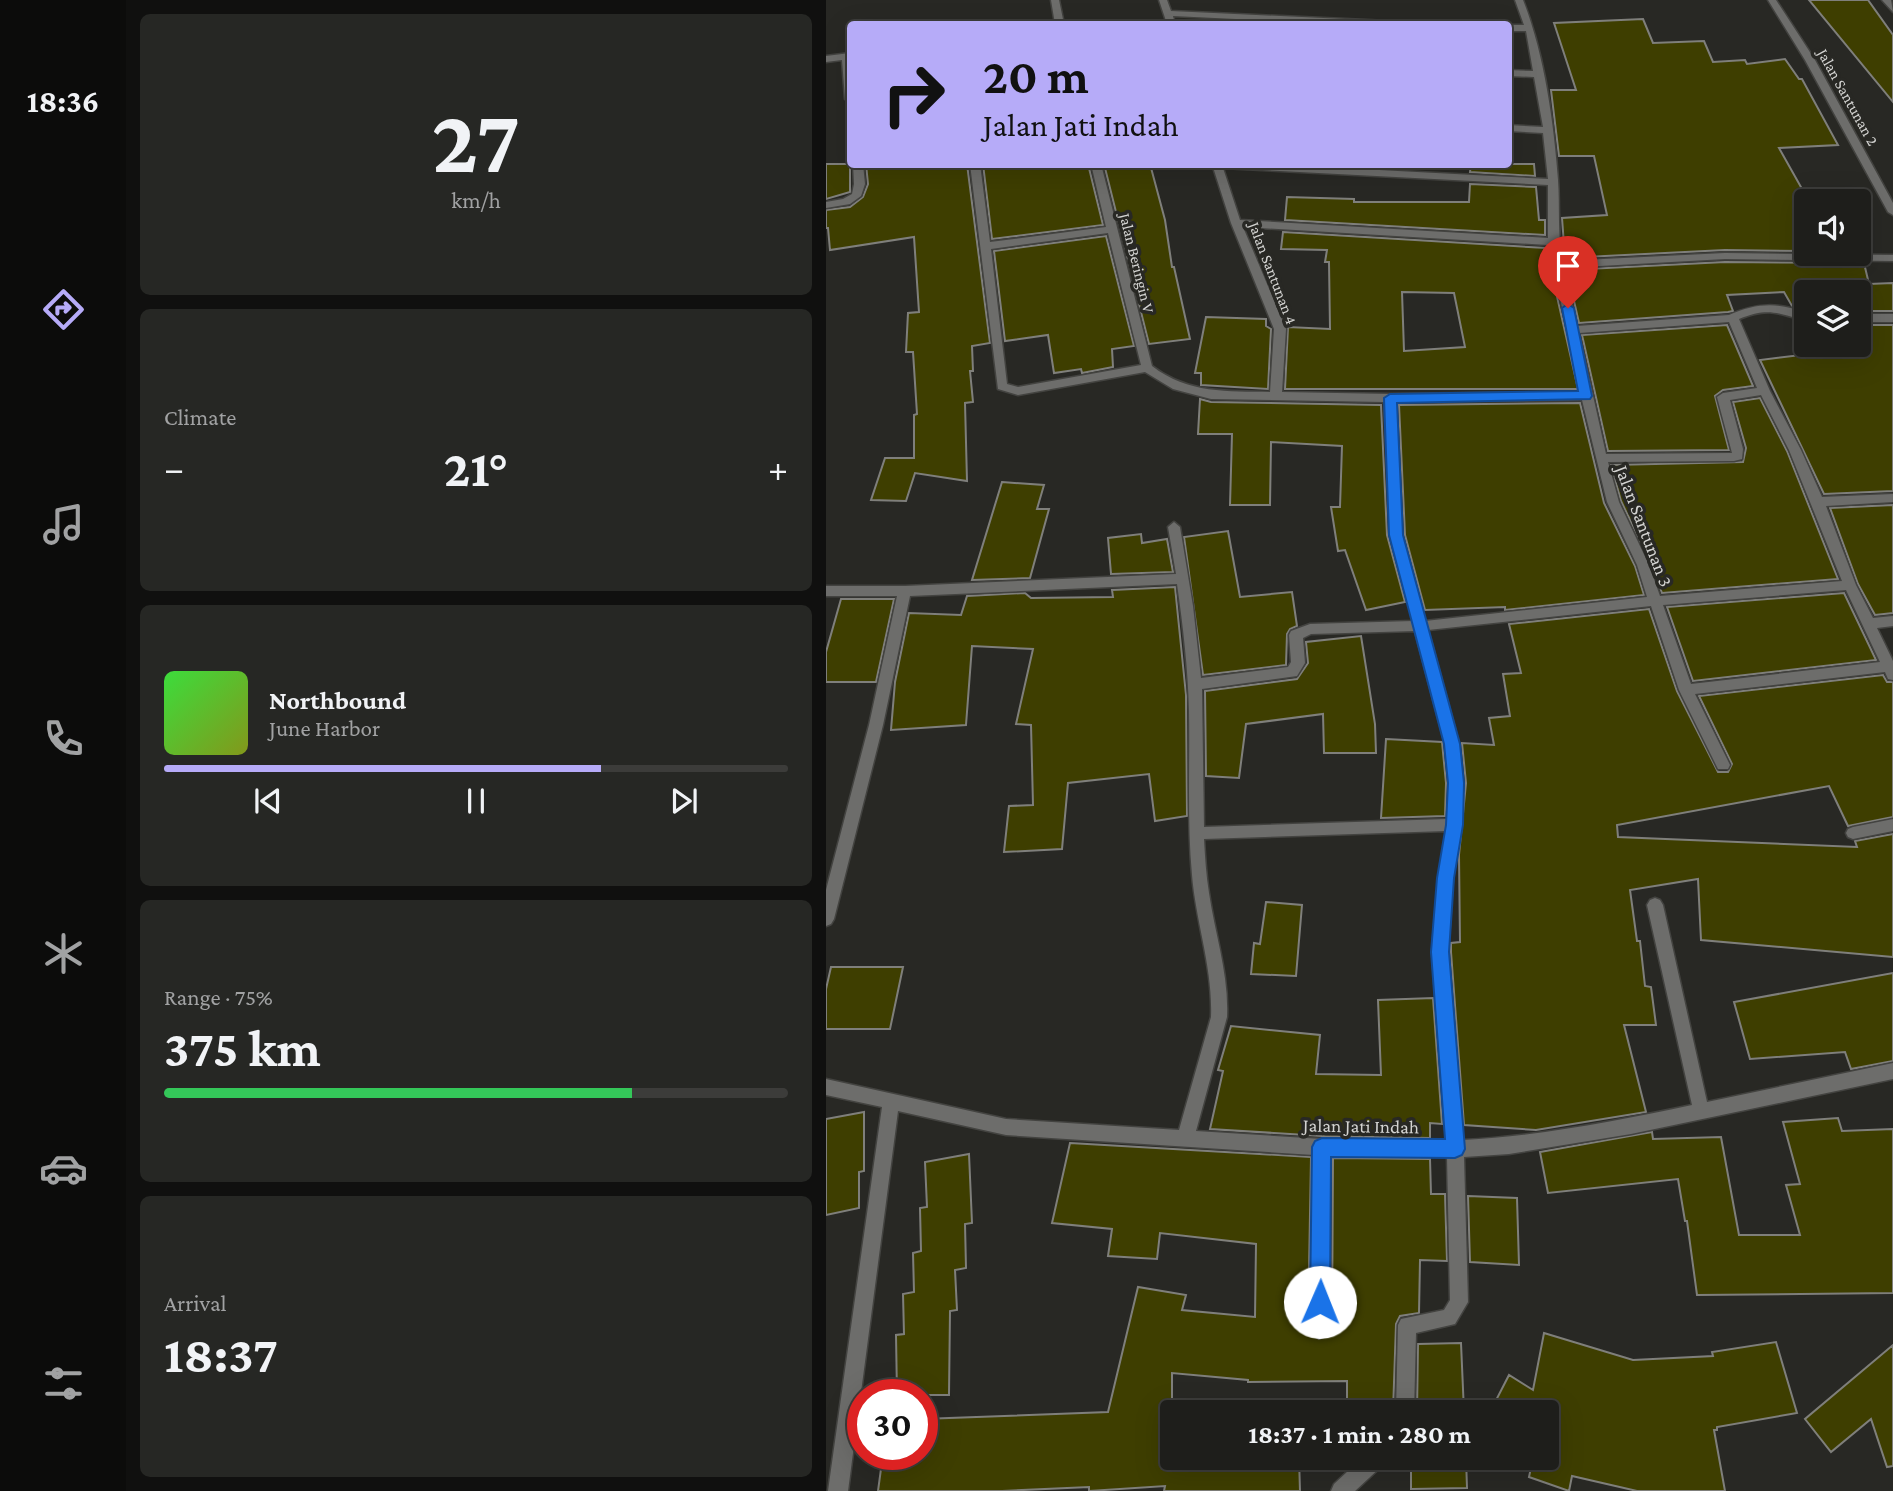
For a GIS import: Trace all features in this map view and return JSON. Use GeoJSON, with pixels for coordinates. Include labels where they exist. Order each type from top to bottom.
{"type":"FeatureCollection","features":[{"type":"Feature","properties":{"kind":"street"},"geometry":{"type":"LineString","coordinates":[[1055,0],[1059,21]]}},
{"type":"Feature","properties":{"kind":"street"},"geometry":{"type":"LineString","coordinates":[[1163,0],[1170,21]]}},
{"type":"Feature","properties":{"kind":"street","name":"Jalan Santunan 3"},"geometry":{"type":"LineString","coordinates":[[1519,0],[1530,28],[1548,130],[1553,182],[1553,242],[1585,396],[1601,458],[1613,502],[1643,565],[1686,690],[1723,765]]}},
{"type":"Feature","properties":{"kind":"street","name":"Jalan Santunan 2"},"geometry":{"type":"LineString","coordinates":[[1772,0],[1810,60],[1893,212]]}},
{"type":"Feature","properties":{"kind":"street"},"geometry":{"type":"LineString","coordinates":[[1886,0],[1893,9]]}},
{"type":"Feature","properties":{"kind":"street"},"geometry":{"type":"LineString","coordinates":[[1167,13],[1328,21]]}},
{"type":"Feature","properties":{"kind":"street"},"geometry":{"type":"LineString","coordinates":[[1512,28],[1530,28]]}},
{"type":"Feature","properties":{"kind":"street"},"geometry":{"type":"LineString","coordinates":[[826,59],[847,57]]}},
{"type":"Feature","properties":{"kind":"street"},"geometry":{"type":"LineString","coordinates":[[1512,73],[1539,74]]}},
{"type":"Feature","properties":{"kind":"street"},"geometry":{"type":"LineString","coordinates":[[1512,128],[1548,130]]}},
{"type":"Feature","properties":{"kind":"street"},"geometry":{"type":"LineString","coordinates":[[826,205],[852,201],[857,197],[860,186],[858,168]]}},
{"type":"Feature","properties":{"kind":"street"},"geometry":{"type":"LineString","coordinates":[[976,168],[1002,386],[1018,391],[1147,368],[1160,379],[1186,391],[1212,395],[1390,398],[1585,396]]}},
{"type":"Feature","properties":{"kind":"street","name":"Jalan Beringin V"},"geometry":{"type":"LineString","coordinates":[[1097,168],[1147,368]]}},
{"type":"Feature","properties":{"kind":"street","name":"Jalan Santunan 4"},"geometry":{"type":"LineString","coordinates":[[1218,168],[1236,222],[1280,329],[1276,396]]}},
{"type":"Feature","properties":{"kind":"street"},"geometry":{"type":"LineString","coordinates":[[1276,168],[1553,182]]}},
{"type":"Feature","properties":{"kind":"street"},"geometry":{"type":"LineString","coordinates":[[1236,222],[1553,242]]}},
{"type":"Feature","properties":{"kind":"street"},"geometry":{"type":"LineString","coordinates":[[987,246],[1112,229]]}},
{"type":"Feature","properties":{"kind":"street"},"geometry":{"type":"LineString","coordinates":[[1559,265],[1725,256],[1893,258]]}},
{"type":"Feature","properties":{"kind":"street"},"geometry":{"type":"LineString","coordinates":[[1572,330],[1686,323],[1733,317],[1742,312],[1768,308],[1794,312]]}},
{"type":"Feature","properties":{"kind":"street"},"geometry":{"type":"LineString","coordinates":[[1686,690],[1891,671],[1850,585],[1795,450],[1764,391],[1733,317]]}},
{"type":"Feature","properties":{"kind":"street"},"geometry":{"type":"LineString","coordinates":[[1871,318],[1893,318]]}},
{"type":"Feature","properties":{"kind":"street"},"geometry":{"type":"LineString","coordinates":[[1601,458],[1738,456],[1723,397],[1764,391]]}},
{"type":"Feature","properties":{"kind":"street"},"geometry":{"type":"LineString","coordinates":[[1390,398],[1396,535],[1452,744],[1456,783],[1440,952],[1455,1149],[1459,1302],[1449,1318],[1407,1325],[1405,1400]]}},
{"type":"Feature","properties":{"kind":"street"},"geometry":{"type":"LineString","coordinates":[[1818,502],[1893,498]]}},
{"type":"Feature","properties":{"kind":"street"},"geometry":{"type":"LineString","coordinates":[[1174,527],[1195,684],[1196,833],[1201,899],[1220,979],[1221,998],[1219,1017],[1185,1139]]}},
{"type":"Feature","properties":{"kind":"street"},"geometry":{"type":"LineString","coordinates":[[826,591],[905,591],[1183,579]]}},
{"type":"Feature","properties":{"kind":"street"},"geometry":{"type":"LineString","coordinates":[[1195,684],[1292,672],[1298,663],[1296,635],[1304,630],[1422,626],[1654,601],[1850,585]]}},
{"type":"Feature","properties":{"kind":"street"},"geometry":{"type":"LineString","coordinates":[[826,919],[876,725],[905,591]]}},
{"type":"Feature","properties":{"kind":"street"},"geometry":{"type":"LineString","coordinates":[[1869,624],[1893,621]]}},
{"type":"Feature","properties":{"kind":"street"},"geometry":{"type":"LineString","coordinates":[[1196,833],[1454,825]]}},
{"type":"Feature","properties":{"kind":"street"},"geometry":{"type":"LineString","coordinates":[[1853,833],[1893,825]]}},
{"type":"Feature","properties":{"kind":"street"},"geometry":{"type":"LineString","coordinates":[[1656,905],[1701,1111]]}},
{"type":"Feature","properties":{"kind":"street","name":"Jalan Jati Indah"},"geometry":{"type":"LineString","coordinates":[[826,1087],[1006,1127],[1322,1147],[1455,1149],[1509,1146],[1701,1111],[1893,1071]]}},
{"type":"Feature","properties":{"kind":"street"},"geometry":{"type":"LineString","coordinates":[[838,1491],[891,1100]]}},
{"type":"Feature","properties":{"kind":"street"},"geometry":{"type":"LineString","coordinates":[[1320,1328],[1322,1147]]}},
{"type":"Feature","properties":{"kind":"street"},"geometry":{"type":"LineString","coordinates":[[1341,1491],[1363,1470]]}},
{"type":"Feature","properties":{"kind":"building"},"geometry":{"type":"Polygon","coordinates":[[[1809,0],[1868,0],[1893,35],[1893,102],[1809,0]]]}},
{"type":"Feature","properties":{"kind":"building"},"geometry":{"type":"Polygon","coordinates":[[[1643,19],[1653,43],[1704,41],[1713,62],[1745,60],[1747,64],[1785,59],[1799,79],[1802,79],[1838,145],[1779,148],[1802,189],[1794,189],[1794,251],[1725,250],[1565,258],[1562,218],[1607,215],[1594,156],[1559,156],[1551,90],[1576,90],[1554,23],[1643,19]]]}},
{"type":"Feature","properties":{"kind":"building"},"geometry":{"type":"Polygon","coordinates":[[[826,164],[847,164],[847,168],[850,168],[850,192],[826,199],[826,164]]]}},
{"type":"Feature","properties":{"kind":"building"},"geometry":{"type":"Polygon","coordinates":[[[1512,164],[1534,164],[1535,176],[1470,172],[1470,168],[1512,168],[1512,164]]]}},
{"type":"Feature","properties":{"kind":"building"},"geometry":{"type":"Polygon","coordinates":[[[866,168],[968,168],[990,343],[972,346],[973,371],[970,371],[973,402],[965,403],[967,481],[915,473],[906,501],[871,500],[885,458],[914,458],[914,415],[917,414],[913,352],[906,352],[908,313],[919,312],[914,237],[830,250],[826,228],[826,210],[850,207],[863,197],[868,184],[866,168]]]}},
{"type":"Feature","properties":{"kind":"building"},"geometry":{"type":"Polygon","coordinates":[[[983,168],[1089,168],[1103,225],[992,239],[983,168]]]}},
{"type":"Feature","properties":{"kind":"building"},"geometry":{"type":"Polygon","coordinates":[[[1105,168],[1151,168],[1165,220],[1172,267],[1190,339],[1149,344],[1105,168]]]}},
{"type":"Feature","properties":{"kind":"building"},"geometry":{"type":"Polygon","coordinates":[[[1470,184],[1536,187],[1539,220],[1545,220],[1545,235],[1285,220],[1287,197],[1354,199],[1354,202],[1469,202],[1470,184]]]}},
{"type":"Feature","properties":{"kind":"building"},"geometry":{"type":"Polygon","coordinates":[[[1283,232],[1546,248],[1578,389],[1285,389],[1288,327],[1330,329],[1329,262],[1325,262],[1327,250],[1281,249],[1283,232]],[[1402,292],[1404,351],[1465,347],[1454,293],[1402,292]]]}},
{"type":"Feature","properties":{"kind":"building"},"geometry":{"type":"Polygon","coordinates":[[[1106,236],[1134,346],[1112,349],[1113,367],[1082,373],[1081,369],[1054,373],[1048,335],[1005,341],[994,251],[1106,236]]]}},
{"type":"Feature","properties":{"kind":"building"},"geometry":{"type":"Polygon","coordinates":[[[1725,262],[1794,262],[1794,266],[1865,266],[1868,280],[1794,280],[1794,307],[1784,292],[1727,295],[1733,311],[1579,323],[1567,270],[1725,262]]]}},
{"type":"Feature","properties":{"kind":"building"},"geometry":{"type":"Polygon","coordinates":[[[1893,283],[1893,311],[1871,311],[1871,284],[1893,283]]]}},
{"type":"Feature","properties":{"kind":"building"},"geometry":{"type":"Polygon","coordinates":[[[1206,317],[1266,319],[1266,326],[1271,329],[1268,389],[1201,385],[1201,373],[1195,373],[1206,317]]]}},
{"type":"Feature","properties":{"kind":"building"},"geometry":{"type":"Polygon","coordinates":[[[1727,325],[1753,386],[1723,390],[1715,396],[1729,450],[1608,451],[1582,335],[1727,325]]]}},
{"type":"Feature","properties":{"kind":"building"},"geometry":{"type":"Polygon","coordinates":[[[1871,325],[1893,325],[1893,491],[1824,494],[1760,360],[1794,356],[1871,357],[1871,325]]]}},
{"type":"Feature","properties":{"kind":"building"},"geometry":{"type":"Polygon","coordinates":[[[1760,398],[1787,451],[1838,579],[1662,593],[1621,501],[1611,465],[1743,462],[1746,448],[1733,402],[1760,398]]]}},
{"type":"Feature","properties":{"kind":"building"},"geometry":{"type":"Polygon","coordinates":[[[1200,399],[1211,402],[1381,405],[1387,535],[1405,602],[1366,610],[1345,550],[1338,551],[1331,507],[1340,507],[1342,446],[1271,442],[1270,505],[1230,505],[1232,434],[1198,434],[1200,399]]]}},
{"type":"Feature","properties":{"kind":"building"},"geometry":{"type":"Polygon","coordinates":[[[1580,403],[1604,503],[1635,566],[1644,595],[1505,610],[1505,607],[1425,610],[1405,535],[1399,405],[1580,403]]]}},
{"type":"Feature","properties":{"kind":"building"},"geometry":{"type":"Polygon","coordinates":[[[1002,482],[1044,485],[1037,509],[1049,509],[1030,578],[972,580],[1002,482]]]}},
{"type":"Feature","properties":{"kind":"building"},"geometry":{"type":"Polygon","coordinates":[[[1893,505],[1893,613],[1875,615],[1858,584],[1830,508],[1893,505]]]}},
{"type":"Feature","properties":{"kind":"building"},"geometry":{"type":"Polygon","coordinates":[[[1228,531],[1240,597],[1292,592],[1297,626],[1287,634],[1286,665],[1203,675],[1184,537],[1228,531]]]}},
{"type":"Feature","properties":{"kind":"building"},"geometry":{"type":"Polygon","coordinates":[[[1141,534],[1142,543],[1167,539],[1173,572],[1111,574],[1108,538],[1141,534]]]}},
{"type":"Feature","properties":{"kind":"building"},"geometry":{"type":"Polygon","coordinates":[[[1175,587],[1186,695],[1187,816],[1155,821],[1149,774],[1068,783],[1062,849],[1004,852],[1009,806],[1033,805],[1031,725],[1016,724],[1033,649],[972,646],[966,725],[891,730],[895,682],[909,613],[961,615],[967,596],[1025,593],[1031,598],[1113,597],[1112,590],[1175,587]]]}},
{"type":"Feature","properties":{"kind":"building"},"geometry":{"type":"Polygon","coordinates":[[[1844,593],[1876,660],[1693,681],[1667,607],[1844,593]]]}},
{"type":"Feature","properties":{"kind":"building"},"geometry":{"type":"Polygon","coordinates":[[[841,599],[894,599],[876,682],[826,682],[826,652],[841,599]]]}},
{"type":"Feature","properties":{"kind":"building"},"geometry":{"type":"Polygon","coordinates":[[[1649,609],[1677,691],[1718,772],[1728,772],[1732,764],[1699,696],[1883,675],[1887,682],[1893,682],[1893,817],[1848,826],[1829,786],[1617,825],[1618,837],[1857,847],[1855,841],[1893,834],[1893,957],[1701,940],[1698,879],[1630,890],[1645,986],[1651,987],[1656,1025],[1624,1025],[1646,1112],[1536,1130],[1464,1125],[1451,952],[1451,943],[1460,942],[1459,855],[1466,783],[1462,743],[1494,745],[1489,718],[1510,716],[1503,674],[1521,673],[1509,624],[1649,609]]]}},
{"type":"Feature","properties":{"kind":"building"},"geometry":{"type":"Polygon","coordinates":[[[1361,636],[1375,724],[1376,753],[1324,753],[1323,714],[1246,724],[1239,778],[1206,776],[1205,691],[1297,679],[1308,663],[1306,642],[1361,636]]]}},
{"type":"Feature","properties":{"kind":"building"},"geometry":{"type":"Polygon","coordinates":[[[1386,739],[1442,742],[1446,783],[1445,816],[1381,818],[1386,739]]]}},
{"type":"Feature","properties":{"kind":"building"},"geometry":{"type":"Polygon","coordinates":[[[1266,902],[1302,905],[1296,976],[1251,974],[1254,943],[1260,944],[1266,902]]]}},
{"type":"Feature","properties":{"kind":"building"},"geometry":{"type":"Polygon","coordinates":[[[831,967],[903,967],[890,1029],[826,1029],[826,989],[831,967]]]}},
{"type":"Feature","properties":{"kind":"building"},"geometry":{"type":"Polygon","coordinates":[[[1893,973],[1893,1061],[1851,1069],[1845,1052],[1750,1059],[1734,1002],[1893,973]]]}},
{"type":"Feature","properties":{"kind":"building"},"geometry":{"type":"Polygon","coordinates":[[[1433,998],[1442,1124],[1430,1123],[1430,1138],[1322,1136],[1210,1129],[1223,1071],[1218,1070],[1231,1026],[1320,1035],[1316,1074],[1381,1075],[1378,1000],[1433,998]]]}},
{"type":"Feature","properties":{"kind":"building"},"geometry":{"type":"Polygon","coordinates":[[[864,1112],[864,1171],[859,1172],[859,1208],[826,1215],[826,1119],[864,1112]]]}},
{"type":"Feature","properties":{"kind":"building"},"geometry":{"type":"Polygon","coordinates":[[[1838,1118],[1842,1131],[1893,1129],[1893,1293],[1697,1295],[1678,1179],[1548,1193],[1540,1152],[1652,1132],[1653,1139],[1721,1137],[1739,1235],[1800,1235],[1786,1185],[1800,1184],[1783,1122],[1838,1118]]]}},
{"type":"Feature","properties":{"kind":"building"},"geometry":{"type":"Polygon","coordinates":[[[1070,1143],[1311,1157],[1308,1328],[1312,1335],[1319,1339],[1327,1336],[1332,1328],[1333,1158],[1430,1159],[1431,1194],[1445,1194],[1447,1261],[1420,1260],[1419,1313],[1400,1316],[1396,1324],[1393,1400],[1347,1400],[1347,1381],[1248,1382],[1172,1373],[1172,1400],[1160,1400],[1160,1470],[1299,1470],[1300,1491],[1164,1491],[1165,1486],[1089,1491],[1089,1487],[1002,1491],[878,1491],[881,1470],[938,1470],[938,1418],[1108,1412],[1138,1287],[1186,1295],[1182,1310],[1255,1317],[1256,1244],[1160,1233],[1157,1259],[1108,1256],[1112,1229],[1052,1223],[1070,1143]]]}},
{"type":"Feature","properties":{"kind":"building"},"geometry":{"type":"Polygon","coordinates":[[[969,1154],[972,1223],[965,1224],[966,1268],[955,1270],[957,1310],[950,1311],[949,1395],[938,1395],[938,1379],[897,1379],[896,1335],[904,1334],[903,1294],[914,1292],[913,1253],[921,1251],[920,1208],[927,1207],[925,1162],[969,1154]]]}},
{"type":"Feature","properties":{"kind":"building"},"geometry":{"type":"Polygon","coordinates":[[[1468,1196],[1517,1198],[1519,1265],[1470,1262],[1468,1196]]]}},
{"type":"Feature","properties":{"kind":"building"},"geometry":{"type":"Polygon","coordinates":[[[1544,1333],[1633,1360],[1713,1356],[1712,1352],[1776,1342],[1797,1413],[1717,1427],[1717,1430],[1714,1430],[1725,1491],[1637,1491],[1572,1476],[1569,1491],[1529,1477],[1530,1470],[1559,1470],[1559,1400],[1496,1400],[1509,1375],[1533,1390],[1544,1333]]]}},
{"type":"Feature","properties":{"kind":"building"},"geometry":{"type":"Polygon","coordinates":[[[1461,1343],[1463,1400],[1417,1400],[1418,1344],[1461,1343]]]}},
{"type":"Feature","properties":{"kind":"building"},"geometry":{"type":"Polygon","coordinates":[[[1893,1345],[1893,1466],[1887,1467],[1871,1419],[1831,1452],[1805,1419],[1893,1345]]]}},
{"type":"Feature","properties":{"kind":"building"},"geometry":{"type":"Polygon","coordinates":[[[1411,1470],[1466,1470],[1467,1488],[1411,1489],[1411,1470]]]}},
{"type":"Feature","properties":{"kind":"route"},"geometry":{"type":"LineString","coordinates":[[1320,1302],[1322,1147],[1455,1149],[1440,952],[1456,783],[1452,744],[1396,535],[1390,398],[1585,396],[1568,308]]}}]}
